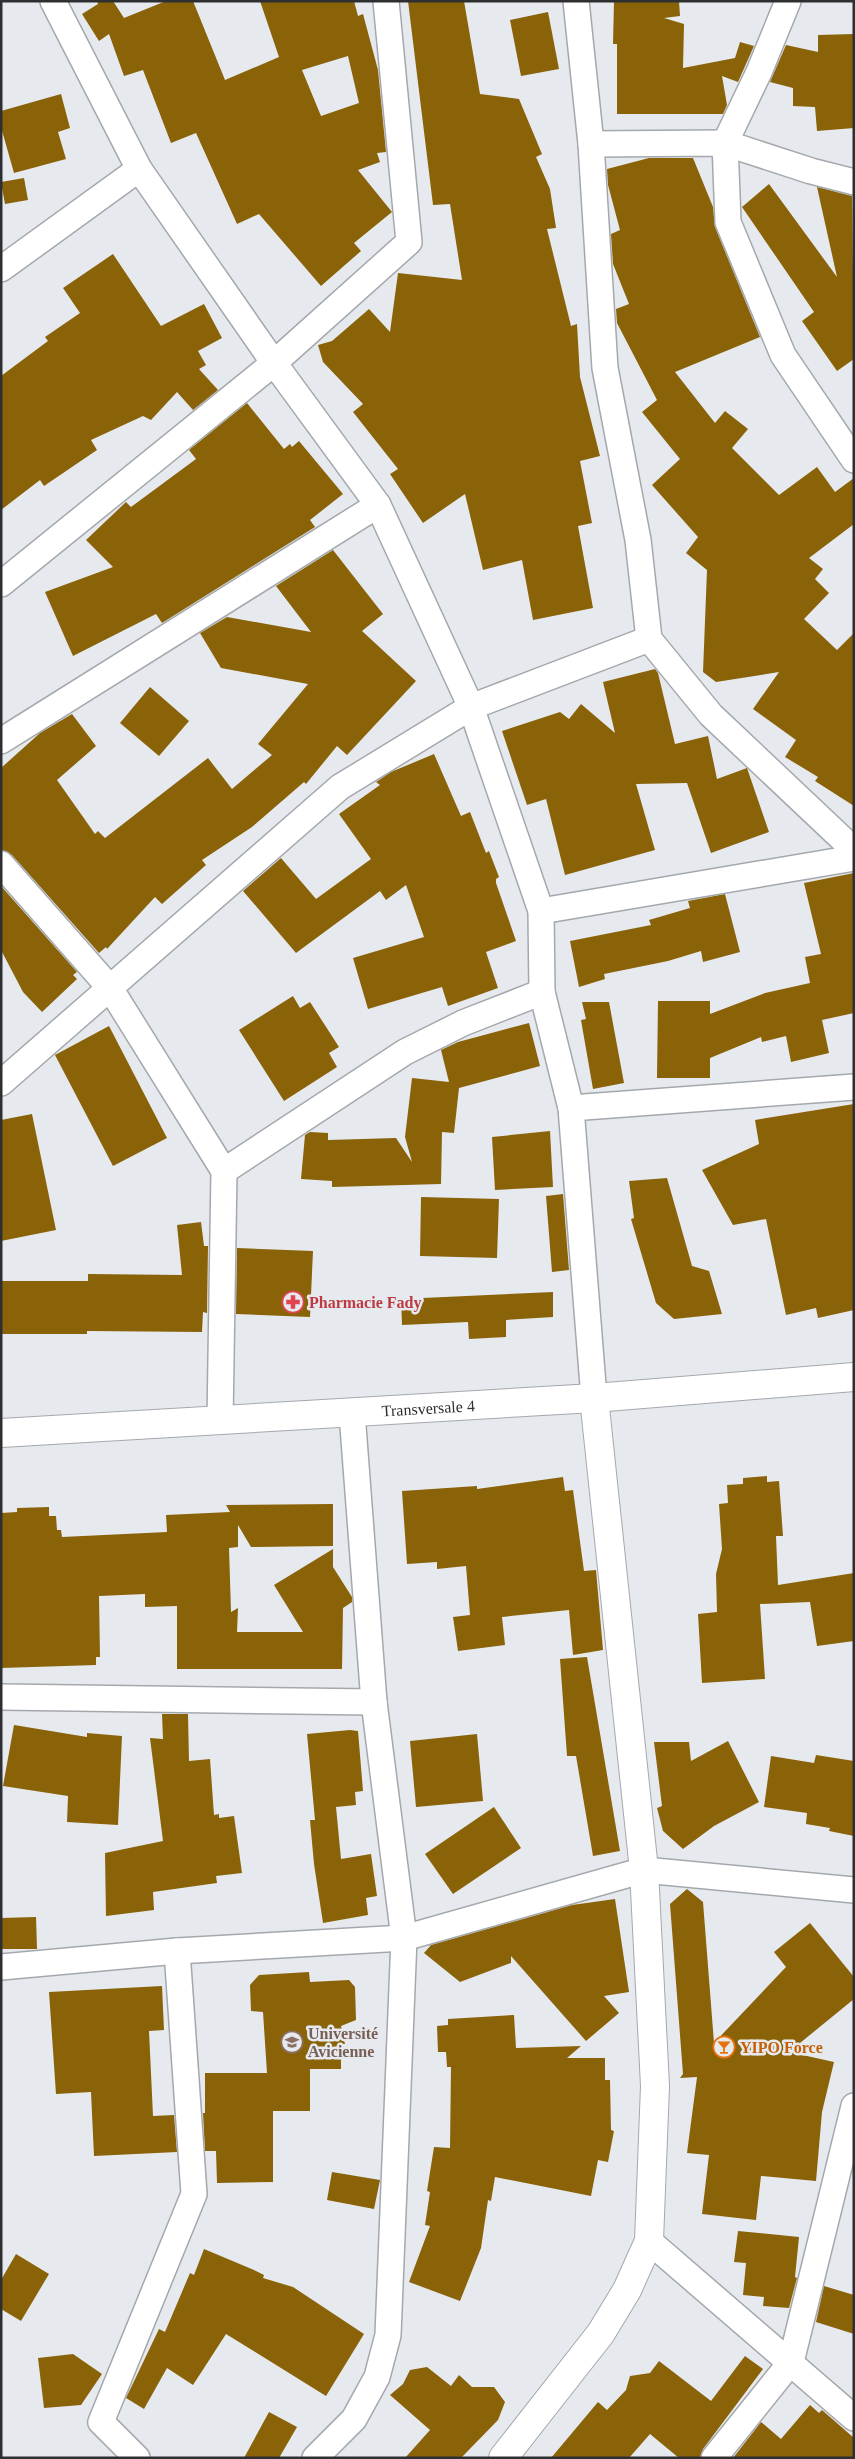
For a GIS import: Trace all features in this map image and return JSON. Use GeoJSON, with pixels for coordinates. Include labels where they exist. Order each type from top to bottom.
{"type":"FeatureCollection","features":[{"type":"Feature","properties":{"kind":"street"},"geometry":{"type":"LineString","coordinates":[[53,1],[139,169],[274,363],[378,505],[471,707],[541,911],[542,992],[571,1108],[594,1398],[644,1870],[655,2086],[648,2241],[627,2290],[601,2333],[503,2458]]}},
{"type":"Feature","properties":{"kind":"street"},"geometry":{"type":"LineString","coordinates":[[1,584],[274,363],[409,242],[386,1]]}},
{"type":"Feature","properties":{"kind":"street"},"geometry":{"type":"LineString","coordinates":[[576,1],[591,144],[604,368],[638,540],[649,639],[711,715],[854,850]]}},
{"type":"Feature","properties":{"kind":"street"},"geometry":{"type":"LineString","coordinates":[[788,1],[759,72],[725,143],[728,222],[783,356],[854,460]]}},
{"type":"Feature","properties":{"kind":"street"},"geometry":{"type":"LineString","coordinates":[[591,144],[725,143],[811,171],[854,182]]}},
{"type":"Feature","properties":{"kind":"street"},"geometry":{"type":"LineString","coordinates":[[1,269],[139,169]]}},
{"type":"Feature","properties":{"kind":"street"},"geometry":{"type":"LineString","coordinates":[[1,741],[378,505]]}},
{"type":"Feature","properties":{"kind":"street"},"geometry":{"type":"LineString","coordinates":[[1,1083],[340,787],[471,707],[649,639]]}},
{"type":"Feature","properties":{"kind":"street"},"geometry":{"type":"LineString","coordinates":[[541,911],[854,858]]}},
{"type":"Feature","properties":{"kind":"street"},"geometry":{"type":"LineString","coordinates":[[1,864],[110,988],[224,1171],[220,1421]]}},
{"type":"Feature","properties":{"kind":"street"},"geometry":{"type":"LineString","coordinates":[[224,1171],[405,1052],[463,1023],[542,992]]}},
{"type":"Feature","properties":{"kind":"street"},"geometry":{"type":"LineString","coordinates":[[571,1108],[854,1087]]}},
{"type":"Feature","properties":{"kind":"street","name":"Transversale 4"},"geometry":{"type":"LineString","coordinates":[[1,1433],[594,1398],[854,1377]]}},
{"type":"Feature","properties":{"kind":"street"},"geometry":{"type":"LineString","coordinates":[[316,2458],[354,2419],[377,2377],[388,2335],[404,1938],[374,1702],[352,1413]]}},
{"type":"Feature","properties":{"kind":"street"},"geometry":{"type":"LineString","coordinates":[[1,1697],[374,1702]]}},
{"type":"Feature","properties":{"kind":"street"},"geometry":{"type":"LineString","coordinates":[[1,1967],[177,1951],[404,1938],[644,1870],[854,1890]]}},
{"type":"Feature","properties":{"kind":"street"},"geometry":{"type":"LineString","coordinates":[[137,2458],[101,2422],[194,2194],[177,1951]]}},
{"type":"Feature","properties":{"kind":"street"},"geometry":{"type":"LineString","coordinates":[[714,2458],[791,2362],[854,2106]]}},
{"type":"Feature","properties":{"kind":"street"},"geometry":{"type":"LineString","coordinates":[[648,2241],[854,2418]]}},
{"type":"Feature","properties":{"kind":"building"},"geometry":{"type":"Polygon","coordinates":[[[97,1],[113,1],[124,18],[166,1],[193,1],[225,80],[279,57],[260,1],[354,1],[358,16],[363,14],[378,70],[386,152],[377,153],[380,162],[358,170],[392,212],[354,243],[361,251],[321,286],[259,214],[237,224],[196,133],[171,143],[143,70],[124,76],[109,34],[99,41],[82,14],[98,4],[97,1]],[[348,56],[302,70],[321,116],[359,103],[348,56]]]}},
{"type":"Feature","properties":{"kind":"building"},"geometry":{"type":"Polygon","coordinates":[[[408,1],[464,1],[480,94],[519,99],[542,154],[536,157],[550,189],[556,228],[547,229],[571,326],[577,324],[580,377],[600,456],[580,461],[592,523],[578,526],[593,608],[533,620],[522,560],[483,570],[465,494],[423,523],[390,474],[398,469],[353,412],[363,404],[323,362],[318,345],[332,341],[369,309],[390,332],[398,273],[462,280],[450,204],[433,205],[408,1]]]}},
{"type":"Feature","properties":{"kind":"building"},"geometry":{"type":"Polygon","coordinates":[[[614,1],[679,1],[680,16],[664,18],[684,24],[683,68],[735,58],[740,42],[754,46],[738,82],[722,76],[727,105],[723,114],[617,114],[617,44],[613,44],[614,1]]]}},
{"type":"Feature","properties":{"kind":"building"},"geometry":{"type":"Polygon","coordinates":[[[548,12],[559,69],[521,76],[510,20],[548,12]]]}},
{"type":"Feature","properties":{"kind":"building"},"geometry":{"type":"Polygon","coordinates":[[[854,34],[854,128],[817,131],[815,107],[793,106],[793,88],[770,82],[786,45],[818,52],[818,35],[854,34]]]}},
{"type":"Feature","properties":{"kind":"building"},"geometry":{"type":"Polygon","coordinates":[[[61,94],[70,128],[58,132],[66,159],[14,173],[1,127],[1,111],[61,94]]]}},
{"type":"Feature","properties":{"kind":"building"},"geometry":{"type":"Polygon","coordinates":[[[649,158],[693,158],[713,207],[715,227],[760,337],[675,372],[715,423],[725,411],[748,429],[732,448],[779,495],[817,467],[835,492],[854,478],[854,524],[809,558],[823,569],[815,579],[829,593],[804,619],[837,650],[854,633],[854,806],[815,781],[818,777],[785,757],[796,740],[753,709],[779,672],[716,682],[703,672],[707,570],[686,553],[698,537],[652,485],[680,459],[642,412],[657,400],[617,323],[616,309],[629,304],[613,264],[611,234],[620,230],[608,185],[607,169],[649,158]]]}},
{"type":"Feature","properties":{"kind":"building"},"geometry":{"type":"Polygon","coordinates":[[[24,178],[28,200],[5,204],[1,182],[24,178]]]}},
{"type":"Feature","properties":{"kind":"building"},"geometry":{"type":"Polygon","coordinates":[[[769,184],[837,277],[817,187],[852,196],[854,359],[837,371],[802,321],[814,312],[742,207],[769,184]]]}},
{"type":"Feature","properties":{"kind":"building"},"geometry":{"type":"Polygon","coordinates":[[[113,254],[161,326],[204,304],[222,338],[198,351],[206,365],[199,369],[218,390],[193,410],[177,392],[151,420],[143,416],[91,440],[97,450],[44,486],[40,480],[1,510],[1,376],[48,341],[45,337],[80,313],[63,288],[113,254]]]}},
{"type":"Feature","properties":{"kind":"building"},"geometry":{"type":"Polygon","coordinates":[[[247,403],[284,449],[290,444],[292,447],[299,441],[343,494],[310,520],[315,527],[162,623],[156,614],[73,656],[45,592],[113,567],[86,540],[126,502],[131,507],[196,459],[189,450],[247,403]]]}},
{"type":"Feature","properties":{"kind":"building"},"geometry":{"type":"Polygon","coordinates":[[[333,550],[383,614],[362,631],[416,681],[347,755],[337,746],[306,784],[304,782],[252,827],[202,860],[206,865],[162,904],[155,897],[107,949],[106,947],[99,953],[12,855],[1,850],[1,768],[40,733],[72,714],[96,746],[57,780],[95,834],[98,831],[105,838],[208,758],[232,789],[272,755],[258,744],[308,684],[221,668],[200,633],[227,617],[311,632],[276,586],[333,550]]]}},
{"type":"Feature","properties":{"kind":"building"},"geometry":{"type":"Polygon","coordinates":[[[655,669],[658,673],[675,744],[708,736],[717,779],[747,768],[769,832],[711,853],[687,783],[636,784],[655,850],[565,875],[546,799],[527,805],[502,731],[560,712],[569,719],[581,704],[615,733],[603,682],[655,669]]]}},
{"type":"Feature","properties":{"kind":"building"},"geometry":{"type":"Polygon","coordinates":[[[150,687],[189,721],[159,756],[120,723],[150,687]]]}},
{"type":"Feature","properties":{"kind":"building"},"geometry":{"type":"Polygon","coordinates":[[[434,754],[461,816],[470,812],[486,853],[489,851],[499,877],[496,879],[496,883],[516,941],[486,952],[498,988],[448,1006],[442,987],[368,1009],[353,958],[424,937],[406,885],[386,900],[380,891],[296,953],[243,891],[281,858],[316,899],[371,859],[339,814],[380,785],[376,782],[391,772],[434,754]]]}},
{"type":"Feature","properties":{"kind":"building"},"geometry":{"type":"Polygon","coordinates":[[[854,873],[854,1013],[822,1020],[829,1053],[791,1062],[786,1036],[762,1042],[761,1037],[710,1058],[710,1078],[657,1078],[658,1001],[710,1001],[710,1014],[765,993],[810,983],[805,957],[821,954],[804,883],[854,873]]]}},
{"type":"Feature","properties":{"kind":"building"},"geometry":{"type":"Polygon","coordinates":[[[1,886],[77,972],[73,975],[77,979],[42,1012],[23,992],[1,950],[1,886]]]}},
{"type":"Feature","properties":{"kind":"building"},"geometry":{"type":"Polygon","coordinates":[[[725,894],[740,952],[703,962],[701,951],[668,961],[604,974],[605,979],[579,987],[570,941],[651,925],[649,920],[690,908],[688,901],[725,894]]]}},
{"type":"Feature","properties":{"kind":"building"},"geometry":{"type":"Polygon","coordinates":[[[293,996],[300,1008],[310,1002],[339,1047],[329,1053],[337,1067],[284,1101],[239,1030],[293,996]]]}},
{"type":"Feature","properties":{"kind":"building"},"geometry":{"type":"Polygon","coordinates":[[[582,1002],[609,1002],[624,1083],[593,1089],[581,1020],[586,1019],[582,1002]]]}},
{"type":"Feature","properties":{"kind":"building"},"geometry":{"type":"Polygon","coordinates":[[[529,1023],[540,1066],[459,1088],[454,1133],[442,1132],[441,1184],[332,1187],[332,1181],[301,1179],[305,1135],[310,1132],[328,1133],[328,1140],[396,1138],[412,1162],[405,1137],[412,1078],[449,1082],[441,1050],[458,1042],[529,1023]]]}},
{"type":"Feature","properties":{"kind":"building"},"geometry":{"type":"Polygon","coordinates":[[[109,1026],[167,1138],[113,1166],[55,1055],[109,1026]]]}},
{"type":"Feature","properties":{"kind":"building"},"geometry":{"type":"Polygon","coordinates":[[[854,1104],[854,1310],[818,1318],[816,1308],[786,1315],[766,1219],[733,1225],[702,1170],[759,1144],[755,1120],[854,1104]]]}},
{"type":"Feature","properties":{"kind":"building"},"geometry":{"type":"Polygon","coordinates":[[[32,1114],[56,1230],[1,1241],[1,1120],[32,1114]]]}},
{"type":"Feature","properties":{"kind":"building"},"geometry":{"type":"Polygon","coordinates":[[[550,1131],[553,1187],[495,1190],[492,1137],[550,1131]]]}},
{"type":"Feature","properties":{"kind":"building"},"geometry":{"type":"Polygon","coordinates":[[[667,1178],[692,1266],[709,1271],[722,1314],[674,1319],[656,1303],[631,1219],[634,1218],[629,1181],[667,1178]]]}},
{"type":"Feature","properties":{"kind":"building"},"geometry":{"type":"Polygon","coordinates":[[[563,1194],[569,1270],[552,1272],[546,1196],[563,1194]]]}},
{"type":"Feature","properties":{"kind":"building"},"geometry":{"type":"Polygon","coordinates":[[[421,1197],[499,1199],[497,1258],[420,1256],[421,1197]]]}},
{"type":"Feature","properties":{"kind":"building"},"geometry":{"type":"Polygon","coordinates":[[[201,1222],[204,1246],[208,1246],[207,1313],[203,1312],[202,1332],[87,1331],[87,1334],[1,1334],[1,1281],[88,1281],[88,1274],[182,1275],[177,1225],[201,1222]]]}},
{"type":"Feature","properties":{"kind":"building"},"geometry":{"type":"Polygon","coordinates":[[[237,1248],[313,1251],[310,1317],[236,1314],[237,1248]]]}},
{"type":"Feature","properties":{"kind":"building"},"geometry":{"type":"Polygon","coordinates":[[[553,1292],[553,1317],[506,1320],[506,1337],[469,1339],[468,1322],[402,1325],[401,1299],[553,1292]]]}},
{"type":"Feature","properties":{"kind":"building"},"geometry":{"type":"Polygon","coordinates":[[[767,1476],[767,1482],[779,1481],[783,1536],[776,1536],[778,1585],[854,1573],[854,1641],[817,1646],[810,1602],[760,1604],[765,1679],[702,1683],[698,1614],[717,1612],[716,1574],[722,1549],[719,1504],[728,1503],[727,1485],[743,1484],[743,1478],[767,1476]]]}},
{"type":"Feature","properties":{"kind":"building"},"geometry":{"type":"Polygon","coordinates":[[[563,1477],[565,1491],[573,1490],[584,1571],[596,1570],[603,1650],[573,1655],[569,1610],[502,1617],[505,1645],[458,1651],[453,1617],[470,1615],[466,1566],[437,1569],[437,1562],[407,1564],[402,1491],[477,1486],[477,1489],[563,1477]]]}},
{"type":"Feature","properties":{"kind":"building"},"geometry":{"type":"Polygon","coordinates":[[[333,1504],[333,1546],[251,1547],[238,1525],[238,1547],[229,1548],[231,1612],[238,1608],[237,1632],[303,1632],[274,1585],[333,1549],[333,1567],[352,1597],[352,1602],[343,1608],[342,1669],[177,1669],[177,1606],[145,1607],[145,1594],[99,1596],[100,1657],[96,1657],[96,1665],[1,1668],[1,1513],[17,1512],[17,1508],[49,1507],[49,1516],[56,1516],[57,1530],[61,1530],[62,1537],[167,1532],[166,1515],[230,1512],[226,1505],[333,1504]]]}},
{"type":"Feature","properties":{"kind":"building"},"geometry":{"type":"Polygon","coordinates":[[[587,1657],[620,1851],[593,1856],[576,1756],[567,1756],[560,1659],[587,1657]]]}},
{"type":"Feature","properties":{"kind":"building"},"geometry":{"type":"Polygon","coordinates":[[[162,1714],[188,1714],[189,1761],[210,1759],[214,1815],[219,1814],[219,1818],[234,1816],[242,1873],[216,1876],[217,1883],[153,1892],[154,1910],[106,1916],[105,1853],[163,1841],[150,1738],[163,1739],[162,1714]]]}},
{"type":"Feature","properties":{"kind":"building"},"geometry":{"type":"Polygon","coordinates":[[[14,1725],[87,1737],[87,1733],[122,1736],[118,1825],[67,1822],[68,1796],[3,1786],[14,1725]]]}},
{"type":"Feature","properties":{"kind":"building"},"geometry":{"type":"Polygon","coordinates":[[[358,1731],[363,1791],[355,1792],[356,1805],[336,1807],[341,1859],[371,1854],[377,1896],[366,1898],[368,1915],[323,1923],[314,1864],[310,1820],[315,1820],[307,1734],[358,1731]]]}},
{"type":"Feature","properties":{"kind":"building"},"geometry":{"type":"Polygon","coordinates":[[[477,1734],[483,1801],[416,1807],[410,1741],[477,1734]]]}},
{"type":"Feature","properties":{"kind":"building"},"geometry":{"type":"Polygon","coordinates":[[[728,1741],[759,1802],[714,1826],[683,1849],[663,1831],[657,1808],[662,1806],[654,1742],[689,1742],[691,1761],[728,1741]]]}},
{"type":"Feature","properties":{"kind":"building"},"geometry":{"type":"Polygon","coordinates":[[[816,1755],[854,1761],[854,1836],[829,1831],[830,1828],[806,1824],[807,1813],[764,1807],[771,1756],[814,1763],[816,1755]]]}},
{"type":"Feature","properties":{"kind":"building"},"geometry":{"type":"Polygon","coordinates":[[[494,1807],[521,1848],[453,1894],[425,1854],[494,1807]]]}},
{"type":"Feature","properties":{"kind":"building"},"geometry":{"type":"Polygon","coordinates":[[[687,1889],[703,1902],[714,2043],[786,1967],[774,1952],[810,1923],[854,1977],[854,1999],[789,2052],[834,2062],[822,2112],[816,2181],[761,2176],[756,2220],[702,2214],[709,2155],[687,2153],[697,2077],[680,2078],[683,2074],[670,1904],[687,1889]]]}},
{"type":"Feature","properties":{"kind":"building"},"geometry":{"type":"Polygon","coordinates":[[[615,1899],[629,1992],[604,1996],[619,2013],[586,2041],[511,1956],[511,1963],[460,1982],[424,1953],[431,1945],[572,1905],[615,1899]]]}},
{"type":"Feature","properties":{"kind":"building"},"geometry":{"type":"Polygon","coordinates":[[[36,1917],[37,1949],[1,1949],[1,1918],[36,1917]]]}},
{"type":"Feature","properties":{"kind":"building"},"geometry":{"type":"Polygon","coordinates":[[[309,1972],[310,1982],[349,1980],[355,1987],[356,2020],[341,2026],[345,2044],[341,2044],[341,2069],[310,2069],[310,2111],[273,2111],[273,2182],[217,2183],[216,2151],[205,2151],[203,2113],[205,2113],[205,2073],[267,2073],[263,2012],[251,2011],[250,1985],[259,1975],[309,1972]]]}},
{"type":"Feature","properties":{"kind":"building"},"geometry":{"type":"Polygon","coordinates":[[[162,1986],[164,2030],[149,2031],[153,2116],[174,2115],[177,2152],[94,2156],[91,2092],[56,2094],[49,1992],[162,1986]]]}},
{"type":"Feature","properties":{"kind":"building"},"geometry":{"type":"Polygon","coordinates":[[[514,2015],[516,2048],[581,2046],[567,2058],[605,2058],[605,2080],[610,2080],[611,2130],[614,2131],[608,2162],[598,2160],[591,2196],[495,2177],[491,2201],[488,2200],[481,2248],[460,2301],[409,2282],[430,2226],[425,2225],[430,2192],[427,2191],[434,2147],[450,2148],[451,2067],[447,2067],[446,2052],[438,2052],[437,2026],[448,2025],[448,2019],[514,2015]]]}},
{"type":"Feature","properties":{"kind":"building"},"geometry":{"type":"Polygon","coordinates":[[[332,2172],[380,2180],[374,2209],[327,2200],[332,2172]]]}},
{"type":"Feature","properties":{"kind":"building"},"geometry":{"type":"Polygon","coordinates":[[[738,2231],[799,2237],[795,2277],[797,2278],[789,2308],[763,2306],[764,2297],[743,2295],[746,2263],[734,2262],[738,2231]]]}},
{"type":"Feature","properties":{"kind":"building"},"geometry":{"type":"Polygon","coordinates":[[[204,2249],[254,2270],[264,2275],[263,2278],[293,2287],[364,2334],[326,2396],[226,2334],[193,2385],[167,2368],[144,2409],[126,2398],[159,2329],[165,2332],[190,2273],[194,2275],[204,2249]]]}},
{"type":"Feature","properties":{"kind":"building"},"geometry":{"type":"Polygon","coordinates":[[[16,2254],[49,2274],[21,2321],[1,2309],[1,2280],[16,2254]]]}},
{"type":"Feature","properties":{"kind":"building"},"geometry":{"type":"Polygon","coordinates":[[[824,2286],[854,2295],[854,2334],[816,2322],[824,2286]]]}},
{"type":"Feature","properties":{"kind":"building"},"geometry":{"type":"Polygon","coordinates":[[[73,2354],[102,2374],[81,2405],[44,2408],[38,2358],[73,2354]]]}},
{"type":"Feature","properties":{"kind":"building"},"geometry":{"type":"Polygon","coordinates":[[[745,2356],[763,2369],[703,2449],[700,2458],[679,2458],[650,2434],[629,2458],[551,2458],[598,2402],[607,2410],[626,2390],[630,2376],[650,2373],[659,2361],[711,2401],[745,2356]]]}},
{"type":"Feature","properties":{"kind":"building"},"geometry":{"type":"Polygon","coordinates":[[[427,2367],[451,2386],[459,2375],[472,2387],[494,2387],[505,2402],[498,2420],[461,2458],[405,2458],[430,2430],[390,2395],[403,2384],[410,2370],[427,2367]]]}},
{"type":"Feature","properties":{"kind":"building"},"geometry":{"type":"Polygon","coordinates":[[[810,2405],[819,2413],[822,2410],[854,2438],[854,2458],[733,2458],[761,2422],[781,2439],[810,2405]]]}},
{"type":"Feature","properties":{"kind":"building"},"geometry":{"type":"Polygon","coordinates":[[[269,2412],[297,2427],[279,2458],[244,2458],[269,2412]]]}},
{"type":"Feature","properties":{"kind":"place","name":"Pharmacie Fady"},"geometry":{"type":"Point","coordinates":[293,1302]}},
{"type":"Feature","properties":{"kind":"place","name":"Université Avicienne"},"geometry":{"type":"Point","coordinates":[292,2042]}},
{"type":"Feature","properties":{"kind":"place","name":"YIPO Force"},"geometry":{"type":"Point","coordinates":[724,2047]}}]}
